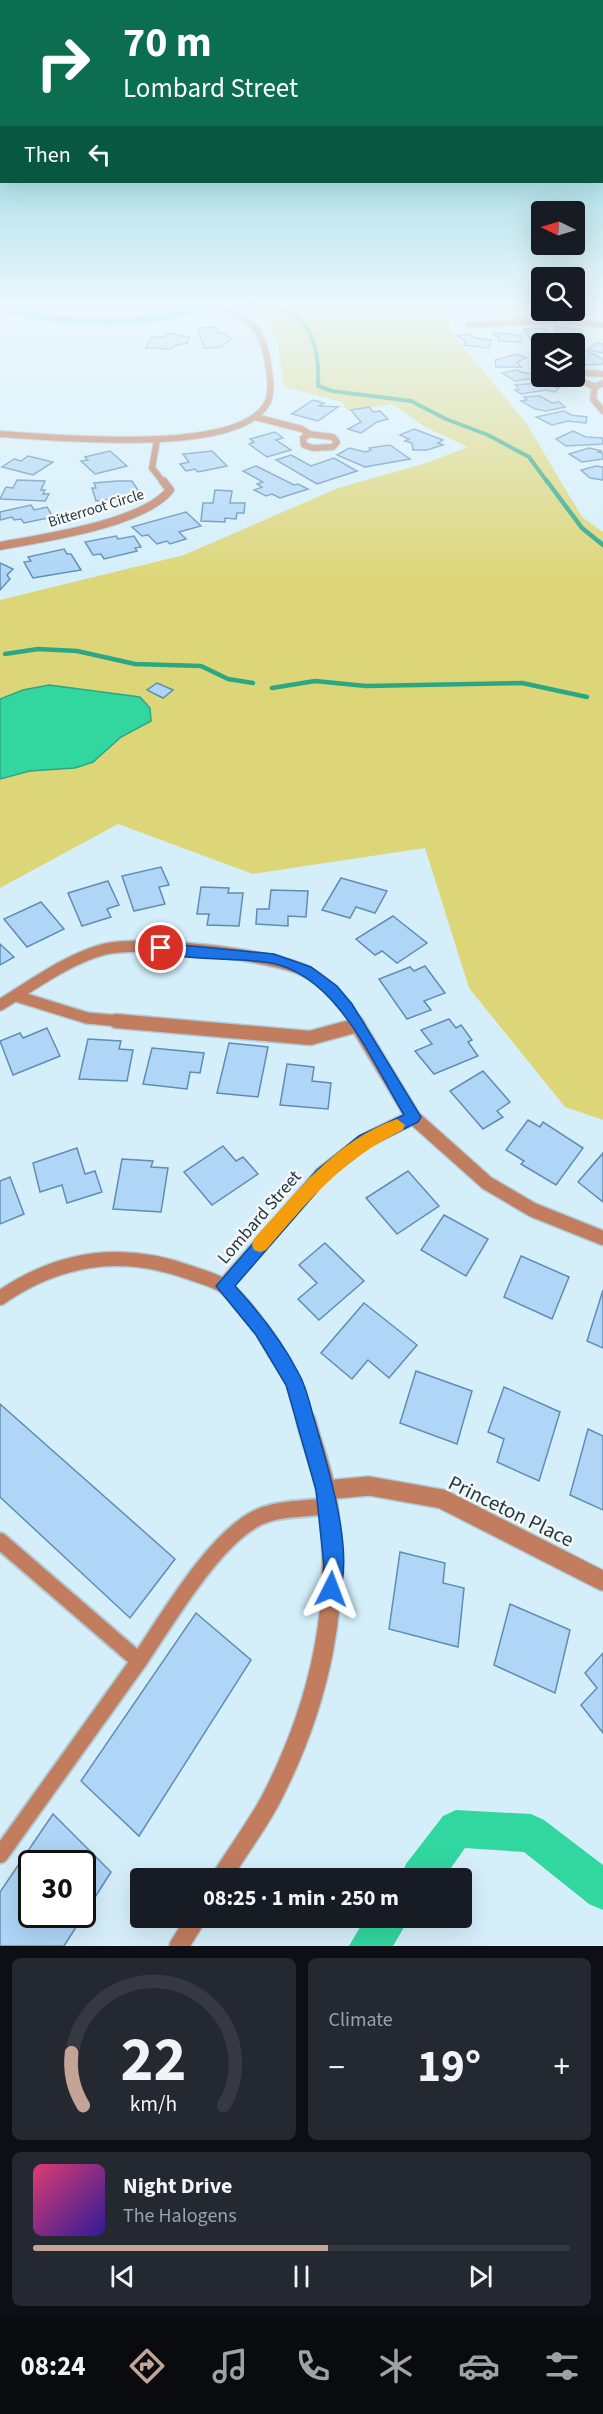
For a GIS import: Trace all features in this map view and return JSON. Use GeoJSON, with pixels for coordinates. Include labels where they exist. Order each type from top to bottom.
{"type":"FeatureCollection","features":[{"type":"Feature","properties":{"kind":"street"},"geometry":{"type":"LineString","coordinates":[[0,434],[157,440],[208,435],[230,430],[255,417],[264,409],[270,395]]}},
{"type":"Feature","properties":{"kind":"street"},"geometry":{"type":"LineString","coordinates":[[594,395],[593,399],[603,411]]}},
{"type":"Feature","properties":{"kind":"street"},"geometry":{"type":"LineString","coordinates":[[255,417],[302,429],[309,434]]}},
{"type":"Feature","properties":{"kind":"street","name":"Bitterroot Circle"},"geometry":{"type":"LineString","coordinates":[[0,546],[125,517],[164,501],[170,490],[152,468],[157,440]]}},
{"type":"Feature","properties":{"kind":"street"},"geometry":{"type":"LineString","coordinates":[[0,1005],[75,960],[106,949],[138,945],[274,959],[306,971],[332,990],[358,1025],[413,1117],[487,1183],[533,1210],[603,1238]]}},
{"type":"Feature","properties":{"kind":"street"},"geometry":{"type":"LineString","coordinates":[[16,996],[87,1018],[256,1035],[310,1038],[358,1025]]}},
{"type":"Feature","properties":{"kind":"street","name":"Lombard Street"},"geometry":{"type":"LineString","coordinates":[[224,1286],[322,1174],[365,1141],[413,1117]]}},
{"type":"Feature","properties":{"kind":"street"},"geometry":{"type":"LineString","coordinates":[[0,1298],[26,1280],[70,1263],[115,1258],[171,1266],[224,1286],[262,1329],[294,1382],[326,1498],[334,1566],[324,1658],[303,1731],[269,1802],[227,1868]]}},
{"type":"Feature","properties":{"kind":"street","name":"Princeton Place"},"geometry":{"type":"LineString","coordinates":[[326,1498],[369,1486],[442,1499],[603,1581]]}},
{"type":"Feature","properties":{"kind":"street"},"geometry":{"type":"LineString","coordinates":[[179,1946],[190,1928]]}},
{"type":"Feature","properties":{"kind":"lane"},"geometry":{"type":"LineString","coordinates":[[0,1855],[219,1550],[238,1530],[256,1518],[326,1498]]}},
{"type":"Feature","properties":{"kind":"lane"},"geometry":{"type":"LineString","coordinates":[[0,1540],[139,1661]]}},
{"type":"Feature","properties":{"kind":"shaded area"},"geometry":{"type":"Polygon","coordinates":[[[314,395],[503,395],[526,423],[582,517],[603,532],[603,1120],[565,1107],[469,988],[425,848],[253,874],[118,824],[0,888],[0,600],[184,555],[338,488],[426,463],[468,447],[425,427],[392,404],[348,411],[342,402],[314,395]]]}},
{"type":"Feature","properties":{"kind":"shaded area"},"geometry":{"type":"Polygon","coordinates":[[[49,685],[140,697],[150,708],[151,721],[121,737],[93,762],[75,768],[30,771],[0,779],[0,699],[23,690],[49,685]]]}},
{"type":"Feature","properties":{"kind":"building"},"geometry":{"type":"Polygon","coordinates":[[[540,396],[552,403],[559,402],[565,407],[546,411],[535,409],[521,401],[527,400],[524,397],[540,396]]]}},
{"type":"Feature","properties":{"kind":"building"},"geometry":{"type":"Polygon","coordinates":[[[313,400],[324,403],[319,406],[338,407],[318,421],[292,414],[313,400]]]}},
{"type":"Feature","properties":{"kind":"building"},"geometry":{"type":"Polygon","coordinates":[[[369,407],[373,412],[380,411],[388,419],[377,422],[361,433],[348,429],[361,422],[351,410],[369,407]]]}},
{"type":"Feature","properties":{"kind":"building"},"geometry":{"type":"Polygon","coordinates":[[[564,411],[571,415],[587,417],[586,423],[568,421],[552,425],[536,417],[564,411]]]}},
{"type":"Feature","properties":{"kind":"building"},"geometry":{"type":"Polygon","coordinates":[[[414,429],[443,440],[438,443],[443,445],[427,450],[413,450],[412,443],[405,441],[409,439],[400,435],[414,429]]]}},
{"type":"Feature","properties":{"kind":"building"},"geometry":{"type":"Polygon","coordinates":[[[573,431],[586,437],[602,438],[603,444],[566,446],[556,439],[573,431]]]}},
{"type":"Feature","properties":{"kind":"building"},"geometry":{"type":"Polygon","coordinates":[[[275,432],[283,438],[276,440],[291,450],[267,457],[249,444],[254,442],[250,439],[275,432]]]}},
{"type":"Feature","properties":{"kind":"building"},"geometry":{"type":"Polygon","coordinates":[[[390,445],[410,459],[365,467],[337,455],[349,448],[366,452],[371,450],[369,448],[390,445]]]}},
{"type":"Feature","properties":{"kind":"building"},"geometry":{"type":"Polygon","coordinates":[[[589,448],[602,451],[597,452],[603,453],[603,459],[582,462],[569,454],[589,448]]]}},
{"type":"Feature","properties":{"kind":"building"},"geometry":{"type":"Polygon","coordinates":[[[110,451],[127,466],[95,474],[81,461],[88,460],[85,457],[110,451]]]}},
{"type":"Feature","properties":{"kind":"building"},"geometry":{"type":"Polygon","coordinates":[[[212,451],[227,466],[198,472],[195,469],[186,471],[180,464],[189,462],[183,454],[212,451]]]}},
{"type":"Feature","properties":{"kind":"building"},"geometry":{"type":"Polygon","coordinates":[[[291,455],[311,466],[334,458],[357,471],[317,484],[276,460],[291,455]]]}},
{"type":"Feature","properties":{"kind":"building"},"geometry":{"type":"Polygon","coordinates":[[[28,456],[53,462],[33,475],[2,467],[14,459],[21,461],[28,456]]]}},
{"type":"Feature","properties":{"kind":"building"},"geometry":{"type":"Polygon","coordinates":[[[256,466],[294,485],[298,484],[308,489],[280,498],[272,494],[266,496],[254,490],[262,487],[257,484],[263,482],[243,471],[256,466]]]}},
{"type":"Feature","properties":{"kind":"building"},"geometry":{"type":"Polygon","coordinates":[[[596,466],[603,467],[603,480],[590,478],[581,470],[596,466]]]}},
{"type":"Feature","properties":{"kind":"building"},"geometry":{"type":"Polygon","coordinates":[[[17,480],[45,481],[41,490],[45,490],[43,494],[49,494],[45,501],[0,499],[6,487],[13,488],[17,480]]]}},
{"type":"Feature","properties":{"kind":"building"},"geometry":{"type":"Polygon","coordinates":[[[132,481],[141,495],[96,501],[92,488],[96,488],[94,483],[132,481]]]}},
{"type":"Feature","properties":{"kind":"building"},"geometry":{"type":"Polygon","coordinates":[[[215,490],[232,491],[230,503],[245,503],[244,513],[237,513],[236,519],[225,518],[225,522],[201,521],[203,503],[213,503],[215,490]]]}},
{"type":"Feature","properties":{"kind":"building"},"geometry":{"type":"Polygon","coordinates":[[[31,505],[34,510],[47,507],[53,517],[24,523],[21,519],[14,520],[12,517],[0,520],[0,512],[31,505]]]}},
{"type":"Feature","properties":{"kind":"building"},"geometry":{"type":"Polygon","coordinates":[[[186,512],[201,526],[179,532],[186,539],[170,544],[167,541],[157,544],[148,535],[142,536],[132,527],[186,512]]]}},
{"type":"Feature","properties":{"kind":"building"},"geometry":{"type":"Polygon","coordinates":[[[116,536],[118,539],[134,536],[141,547],[135,548],[137,551],[104,559],[101,554],[93,555],[85,542],[116,536]]]}},
{"type":"Feature","properties":{"kind":"building"},"geometry":{"type":"Polygon","coordinates":[[[64,549],[67,554],[71,554],[81,570],[33,578],[24,562],[31,561],[28,557],[64,549]]]}},
{"type":"Feature","properties":{"kind":"building"},"geometry":{"type":"Polygon","coordinates":[[[0,563],[13,569],[7,575],[10,579],[0,590],[0,563]]]}},
{"type":"Feature","properties":{"kind":"building"},"geometry":{"type":"Polygon","coordinates":[[[157,683],[173,690],[163,698],[147,690],[157,683]]]}},
{"type":"Feature","properties":{"kind":"building"},"geometry":{"type":"Polygon","coordinates":[[[161,867],[169,885],[159,887],[165,904],[134,911],[122,876],[161,867]]]}},
{"type":"Feature","properties":{"kind":"building"},"geometry":{"type":"Polygon","coordinates":[[[341,878],[387,891],[375,913],[356,907],[350,918],[322,910],[341,878]]]}},
{"type":"Feature","properties":{"kind":"building"},"geometry":{"type":"Polygon","coordinates":[[[108,881],[119,905],[107,909],[111,917],[82,926],[68,893],[108,881]]]}},
{"type":"Feature","properties":{"kind":"building"},"geometry":{"type":"Polygon","coordinates":[[[201,887],[229,888],[228,893],[243,893],[239,926],[207,925],[209,914],[197,914],[201,887]]]}},
{"type":"Feature","properties":{"kind":"building"},"geometry":{"type":"Polygon","coordinates":[[[271,890],[308,891],[306,917],[288,916],[288,926],[256,924],[257,909],[269,909],[271,890]]]}},
{"type":"Feature","properties":{"kind":"building"},"geometry":{"type":"Polygon","coordinates":[[[41,902],[64,929],[27,947],[4,919],[41,902]]]}},
{"type":"Feature","properties":{"kind":"building"},"geometry":{"type":"Polygon","coordinates":[[[393,916],[427,943],[397,963],[382,951],[375,955],[356,939],[393,916]]]}},
{"type":"Feature","properties":{"kind":"building"},"geometry":{"type":"Polygon","coordinates":[[[0,944],[14,957],[0,965],[0,944]]]}},
{"type":"Feature","properties":{"kind":"building"},"geometry":{"type":"Polygon","coordinates":[[[425,966],[445,993],[424,1001],[431,1010],[407,1019],[379,979],[410,967],[414,971],[425,966]]]}},
{"type":"Feature","properties":{"kind":"building"},"geometry":{"type":"Polygon","coordinates":[[[449,1019],[456,1028],[461,1025],[472,1040],[468,1042],[478,1056],[434,1074],[415,1051],[432,1044],[421,1030],[449,1019]]]}},
{"type":"Feature","properties":{"kind":"building"},"geometry":{"type":"Polygon","coordinates":[[[47,1028],[60,1056],[13,1075],[0,1041],[20,1033],[23,1038],[47,1028]]]}},
{"type":"Feature","properties":{"kind":"building"},"geometry":{"type":"Polygon","coordinates":[[[88,1039],[121,1041],[119,1049],[133,1050],[127,1081],[79,1079],[88,1039]]]}},
{"type":"Feature","properties":{"kind":"building"},"geometry":{"type":"Polygon","coordinates":[[[229,1043],[268,1047],[258,1097],[217,1093],[229,1043]]]}},
{"type":"Feature","properties":{"kind":"building"},"geometry":{"type":"Polygon","coordinates":[[[152,1048],[204,1053],[200,1073],[190,1072],[187,1089],[143,1084],[152,1048]]]}},
{"type":"Feature","properties":{"kind":"building"},"geometry":{"type":"Polygon","coordinates":[[[287,1064],[314,1067],[312,1081],[331,1083],[328,1109],[280,1105],[287,1064]]]}},
{"type":"Feature","properties":{"kind":"building"},"geometry":{"type":"Polygon","coordinates":[[[483,1071],[510,1102],[497,1111],[503,1117],[483,1129],[450,1091],[483,1071]]]}},
{"type":"Feature","properties":{"kind":"building"},"geometry":{"type":"Polygon","coordinates":[[[528,1120],[540,1127],[543,1122],[583,1148],[556,1185],[521,1164],[524,1161],[506,1150],[528,1120]]]}},
{"type":"Feature","properties":{"kind":"building"},"geometry":{"type":"Polygon","coordinates":[[[223,1146],[236,1161],[243,1157],[258,1174],[212,1205],[184,1172],[223,1146]]]}},
{"type":"Feature","properties":{"kind":"building"},"geometry":{"type":"Polygon","coordinates":[[[77,1148],[85,1174],[95,1171],[102,1192],[67,1203],[62,1185],[40,1192],[33,1163],[77,1148]]]}},
{"type":"Feature","properties":{"kind":"building"},"geometry":{"type":"Polygon","coordinates":[[[603,1153],[603,1202],[578,1182],[603,1153]]]}},
{"type":"Feature","properties":{"kind":"building"},"geometry":{"type":"Polygon","coordinates":[[[122,1159],[153,1161],[151,1167],[168,1168],[161,1212],[113,1209],[122,1159]]]}},
{"type":"Feature","properties":{"kind":"building"},"geometry":{"type":"Polygon","coordinates":[[[408,1171],[439,1206],[397,1234],[366,1198],[408,1171]]]}},
{"type":"Feature","properties":{"kind":"building"},"geometry":{"type":"Polygon","coordinates":[[[10,1177],[24,1214],[0,1224],[0,1181],[10,1177]]]}},
{"type":"Feature","properties":{"kind":"building"},"geometry":{"type":"Polygon","coordinates":[[[444,1215],[488,1239],[466,1276],[421,1250],[444,1215]]]}},
{"type":"Feature","properties":{"kind":"building"},"geometry":{"type":"Polygon","coordinates":[[[325,1243],[364,1281],[319,1320],[298,1299],[317,1283],[299,1265],[325,1243]]]}},
{"type":"Feature","properties":{"kind":"building"},"geometry":{"type":"Polygon","coordinates":[[[521,1256],[569,1277],[552,1319],[504,1297],[521,1256]]]}},
{"type":"Feature","properties":{"kind":"building"},"geometry":{"type":"Polygon","coordinates":[[[603,1290],[603,1348],[587,1341],[603,1290]]]}},
{"type":"Feature","properties":{"kind":"building"},"geometry":{"type":"Polygon","coordinates":[[[364,1303],[417,1345],[389,1378],[368,1360],[352,1379],[321,1353],[364,1303]]]}},
{"type":"Feature","properties":{"kind":"building"},"geometry":{"type":"Polygon","coordinates":[[[416,1371],[472,1391],[457,1444],[400,1423],[416,1371]]]}},
{"type":"Feature","properties":{"kind":"building"},"geometry":{"type":"Polygon","coordinates":[[[504,1387],[560,1412],[539,1481],[497,1462],[504,1439],[488,1432],[504,1387]]]}},
{"type":"Feature","properties":{"kind":"building"},"geometry":{"type":"Polygon","coordinates":[[[0,1404],[175,1559],[130,1618],[0,1497],[0,1404]]]}},
{"type":"Feature","properties":{"kind":"building"},"geometry":{"type":"Polygon","coordinates":[[[588,1429],[603,1436],[603,1510],[570,1495],[588,1429]]]}},
{"type":"Feature","properties":{"kind":"building"},"geometry":{"type":"Polygon","coordinates":[[[400,1552],[445,1563],[443,1583],[464,1588],[458,1647],[389,1629],[400,1552]]]}},
{"type":"Feature","properties":{"kind":"building"},"geometry":{"type":"Polygon","coordinates":[[[510,1604],[570,1630],[555,1693],[494,1665],[510,1604]]]}},
{"type":"Feature","properties":{"kind":"building"},"geometry":{"type":"Polygon","coordinates":[[[196,1613],[251,1660],[139,1836],[81,1781],[196,1613]]]}},
{"type":"Feature","properties":{"kind":"building"},"geometry":{"type":"Polygon","coordinates":[[[603,1653],[603,1733],[581,1705],[597,1688],[585,1673],[603,1653]]]}},
{"type":"Feature","properties":{"kind":"building"},"geometry":{"type":"Polygon","coordinates":[[[53,1814],[89,1850],[29,1850],[53,1814]]]}},
{"type":"Feature","properties":{"kind":"building"},"geometry":{"type":"Polygon","coordinates":[[[96,1857],[111,1872],[96,1896],[96,1857]]]}},
{"type":"Feature","properties":{"kind":"building"},"geometry":{"type":"Polygon","coordinates":[[[18,1866],[18,1928],[75,1928],[64,1946],[0,1946],[0,1892],[18,1866]]]}},
{"type":"Feature","properties":{"kind":"waterway"},"geometry":{"type":"LineString","coordinates":[[362,395],[411,401],[446,419],[488,435],[529,457],[548,483]]}},
{"type":"Feature","properties":{"kind":"waterway"},"geometry":{"type":"LineString","coordinates":[[547,481],[582,528],[603,545]]}},
{"type":"Feature","properties":{"kind":"waterway"},"geometry":{"type":"LineString","coordinates":[[5,654],[38,649],[77,651],[135,664],[201,666],[228,679],[253,683]]}},
{"type":"Feature","properties":{"kind":"waterway"},"geometry":{"type":"LineString","coordinates":[[272,688],[315,681],[366,686],[522,683],[587,697]]}},
{"type":"Feature","properties":{"kind":"waterway"},"geometry":{"type":"LineString","coordinates":[[427,1868],[456,1829],[531,1833],[603,1890]]}},
{"type":"Feature","properties":{"kind":"waterway"},"geometry":{"type":"LineString","coordinates":[[369,1946],[382,1928]]}},
{"type":"Feature","properties":{"kind":"slow traffic"},"geometry":{"type":"LineString","coordinates":[[260,1245],[322,1174],[365,1141],[397,1125]]}},
{"type":"Feature","properties":{"kind":"route"},"geometry":{"type":"LineString","coordinates":[[161,948],[274,959],[306,971],[332,990],[347,1008],[413,1117],[365,1141],[322,1174],[224,1286],[262,1329],[294,1382],[326,1490],[334,1566],[331,1589]]}}]}
